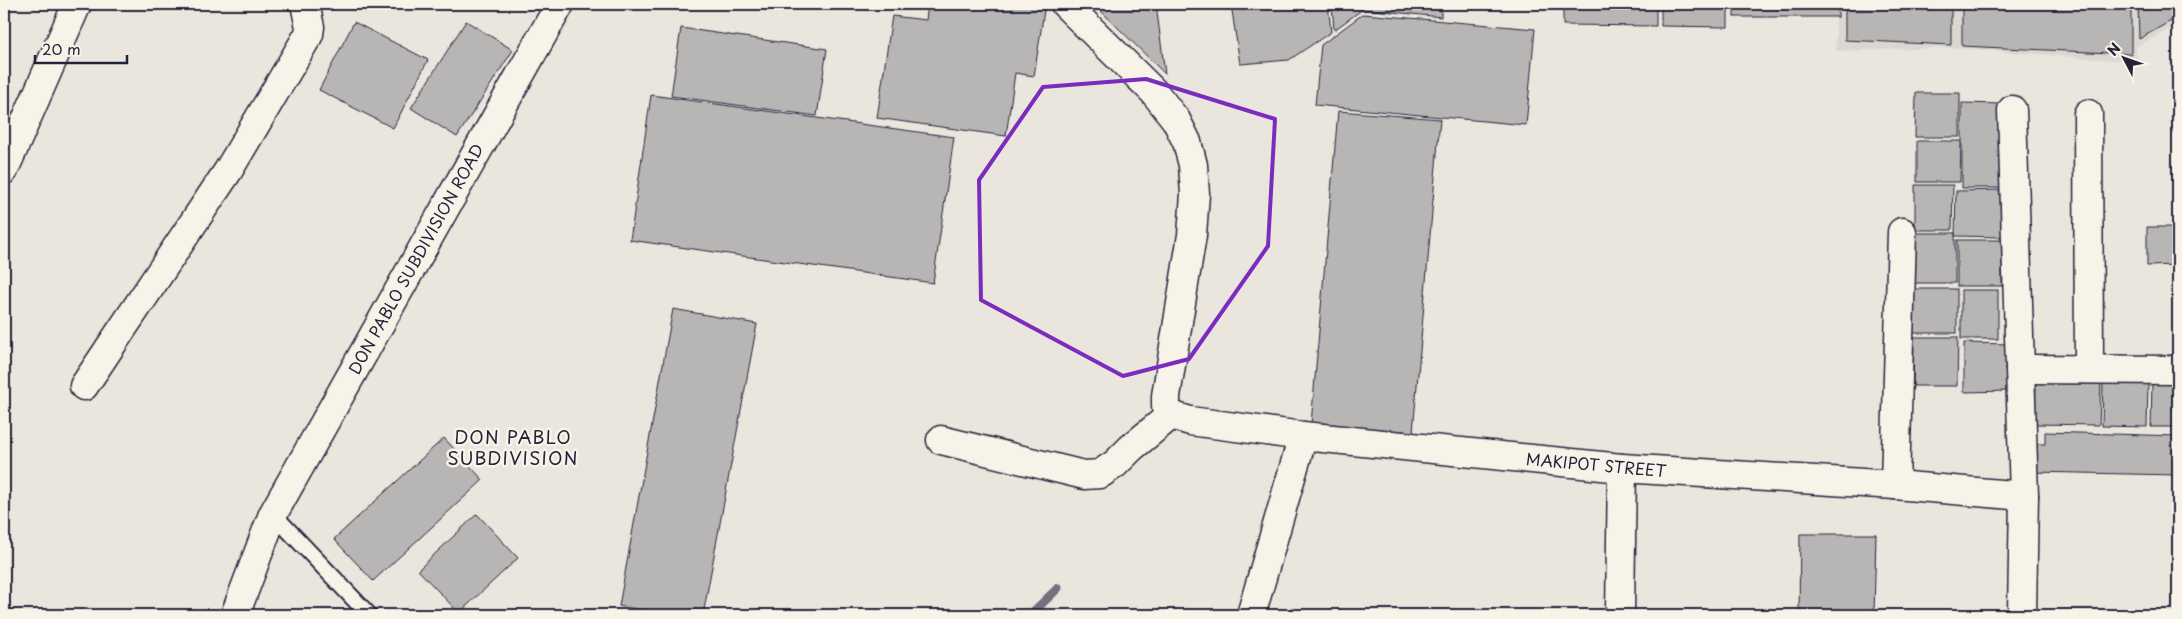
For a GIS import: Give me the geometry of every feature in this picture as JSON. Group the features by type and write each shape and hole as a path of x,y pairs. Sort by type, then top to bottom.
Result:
{"street":[{"path":"4,170 77,4"},
{"path":"84,386 228,171 309,34 310,27 305,4"},
{"name":"DON PABLO SUBDIVISION ROAD","path":"235,615 272,514 560,4"},
{"path":"941,440 1084,475 1100,474 1115,464 1130,448 1171,415 1166,406 1166,396 1192,236 1195,194 1193,165 1187,142 1176,120 1154,92 1066,4"},
{"path":"2012,110 2024,496 2022,615"},
{"path":"2088,114 2088,368"},
{"path":"1895,485 1902,232"},
{"path":"2020,369 2178,370"},
{"name":"MAKIPOT STREET","path":"1171,415 1190,421 1303,436 1622,468 1895,485 2024,496"},
{"path":"1251,615 1303,436"},
{"path":"1620,615 1622,468"}],"lane":[{"path":"272,514 369,615"}],"highlighted area":[{"path":"1146,79 1275,119 1268,246 1189,359 1123,376 981,300 979,180 1043,87"}],"shaded area":[{"path":"1836,4 2178,4 2178,25 2136,47 2138,62 1957,48 1836,51"}],"building":[{"path":"928,4 1045,4 1034,76 1015,73 1006,136 877,118 892,16 926,20"},
{"path":"1094,4 1156,4 1165,74"},
{"path":"1231,4 1328,4 1331,32 1289,60 1240,64"},
{"path":"1332,4 1441,4 1441,17 1363,9 1334,30"},
{"path":"1563,4 1656,4 1656,26 1563,25"},
{"path":"1661,4 1728,4 1728,27 1661,26"},
{"path":"1734,4 1838,4 1838,17 1734,17"},
{"path":"1845,4 1951,4 1951,45 1845,40"},
{"path":"1962,4 2131,4 2131,54 1962,46"},
{"path":"2138,4 2178,4 2178,17 2139,39"},
{"path":"1363,14 1535,29 1526,125 1315,105 1321,45"},
{"path":"466,21 513,50 457,137 411,108"},
{"path":"354,22 428,60 393,128 319,90"},
{"path":"681,28 827,49 817,116 671,96"},
{"path":"1916,93 1960,93 1960,137 1915,137"},
{"path":"651,95 954,137 933,283 630,240"},
{"path":"1962,103 2002,104 2001,188 1962,188"},
{"path":"1338,111 1440,119 1413,432 1311,424"},
{"path":"1917,141 1961,141 1960,182 1917,182"},
{"path":"1915,185 1953,185 1952,230 1915,230"},
{"path":"2003,190 2003,237 1955,236 1956,191"},
{"path":"2147,227 2178,227 2178,265 2147,266"},
{"path":"1912,233 1955,233 1955,283 1912,283"},
{"path":"1957,240 2002,240 2002,286 1957,286"},
{"path":"1913,289 1957,289 1957,333 1913,333"},
{"path":"1961,290 1998,290 1998,339 1961,339"},
{"path":"673,309 757,324 703,615 671,615 619,606"},
{"path":"1914,337 1958,337 1957,386 1913,386"},
{"path":"1964,343 2010,344 2010,391 1964,392"},
{"path":"2036,380 2101,382 2099,425 2035,424"},
{"path":"2152,381 2178,382 2178,427 2151,427"},
{"path":"2103,383 2148,384 2147,427 2102,426"},
{"path":"2045,432 2178,436 2178,475 2031,472 2031,444 2045,444"},
{"path":"444,438 483,480 373,581 334,539"},
{"path":"477,514 518,558 459,613 418,570"},
{"path":"1800,534 1876,534 1874,615 1799,615"}],"waterway":[{"path":"1030,615 1058,588"}],"district":[{"name":"DON PABLO SUBDIVISION","path":"513,448"}]}
